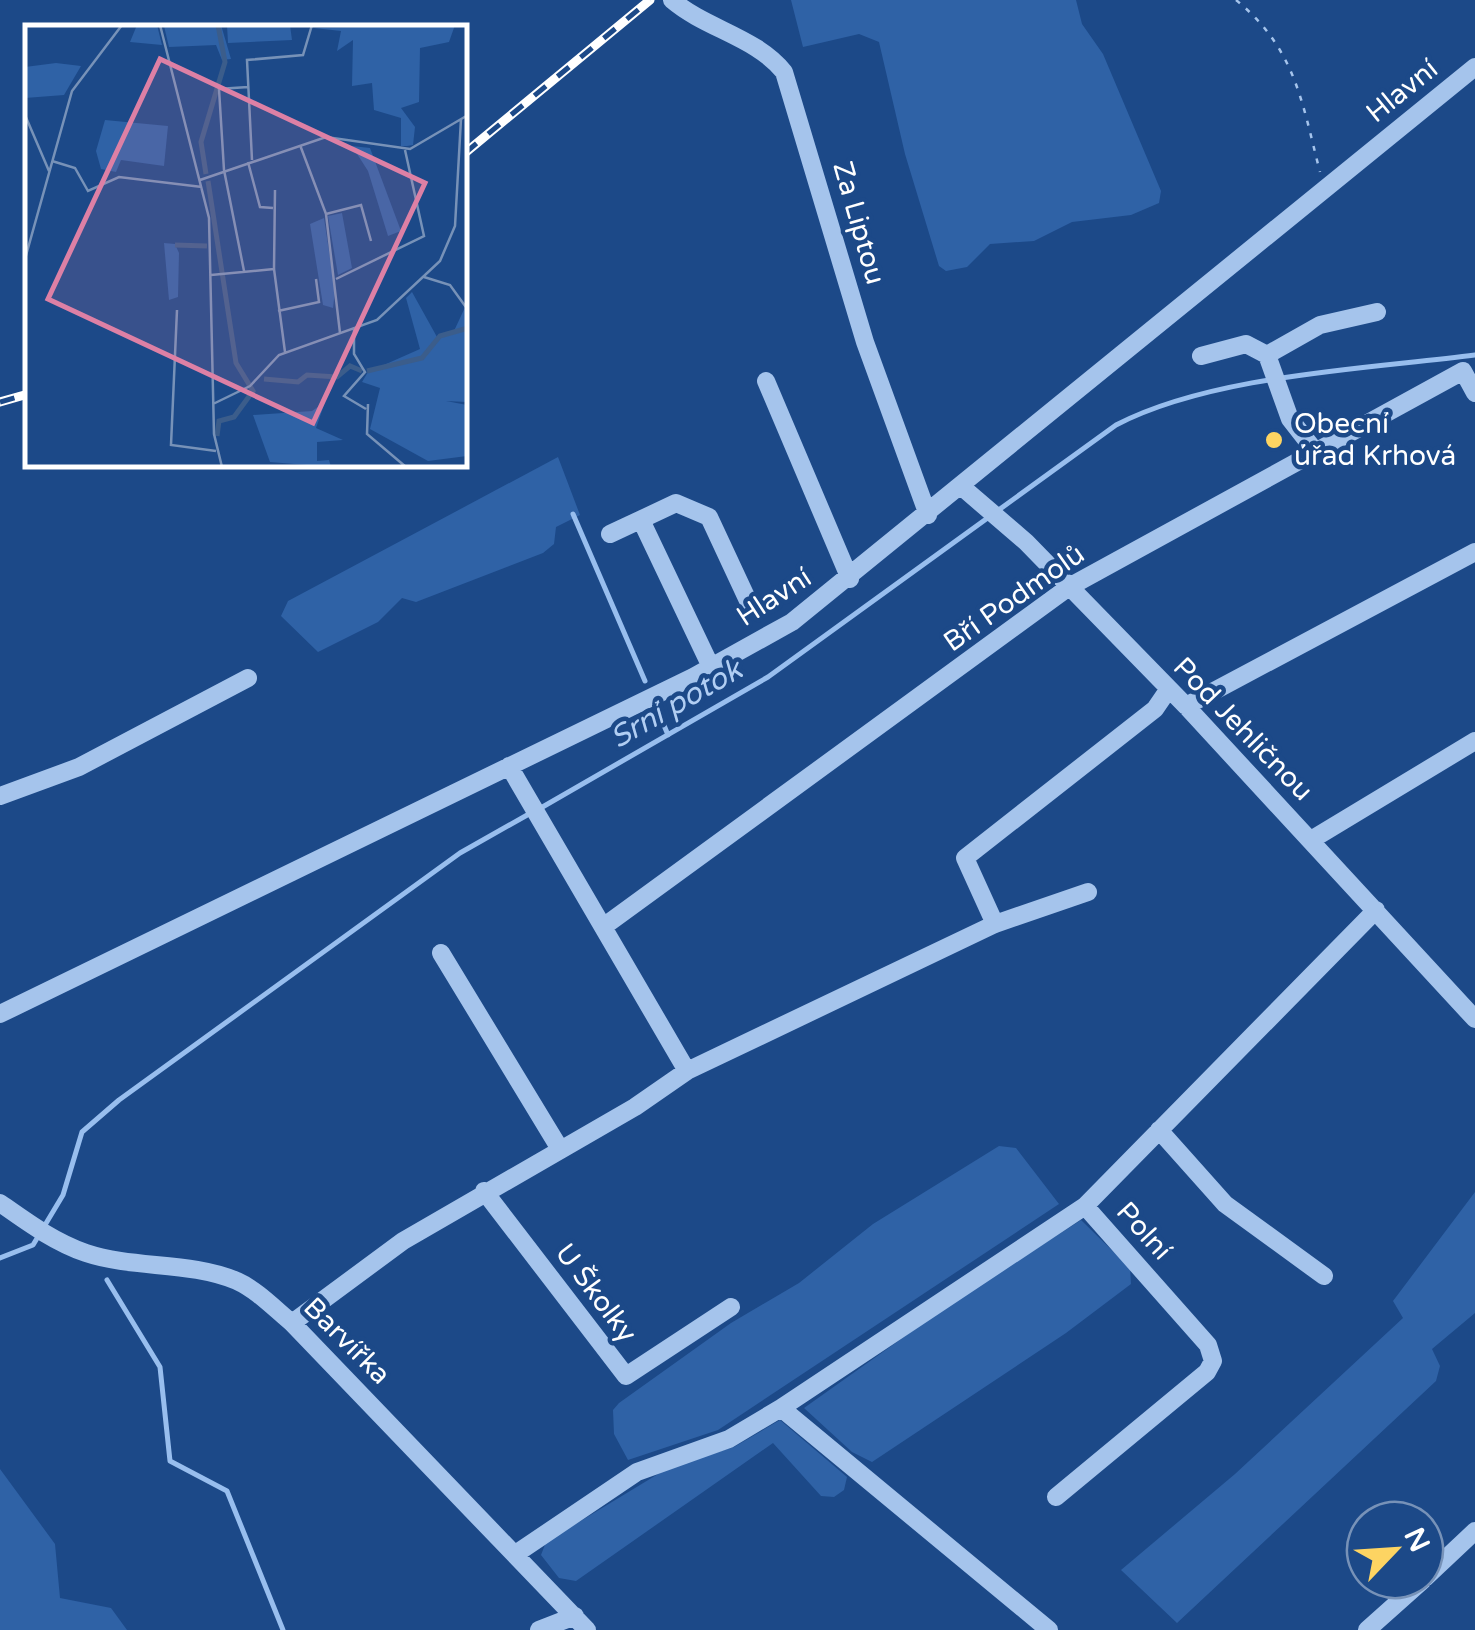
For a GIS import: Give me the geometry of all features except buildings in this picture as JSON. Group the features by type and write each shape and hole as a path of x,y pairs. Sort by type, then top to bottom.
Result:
{"street":[{"name":"Za Liptou","path":"672,0 696,18 762,51 784,72 865,342 928,515"},
{"name":"Hlavní","path":"0,1014 711,667 792,622 850,579 1475,66"},
{"path":"1269,363 1320,326 1377,312"},
{"path":"1202,356 1246,344 1269,363 1276,391 1290,419 1315,451"},
{"name":"Bří Podmolů","path":"603,927 1069,586 1463,371 1475,393"},
{"path":"766,381 850,579"},
{"name":"Pod Jehličnou","path":"962,487 993,518 1026,542 1186,706 1475,1019"},
{"path":"610,534 676,503 709,517 750,605"},
{"path":"641,520 711,667"},
{"path":"1186,706 1475,552"},
{"path":"0,796 79,767 248,678"},
{"path":"995,924 965,858 1155,709 1168,690"},
{"path":"1311,840 1475,742"},
{"path":"509,766 687,1070"},
{"path":"292,1323 403,1241 687,1070 995,924 1088,892"},
{"name":"Polní","path":"1056,1497 1207,1372 1213,1361 1208,1345 1084,1206 1376,910"},
{"path":"442,952 560,1149"},
{"path":"1159,1130 1225,1204 1324,1276"},
{"name":"U Školky","path":"484,1191 626,1376 731,1307"},
{"name":"Barvířka","path":"0,1203 44,1233 88,1254 187,1268 238,1282 292,1323 581,1623"},
{"path":"517,1554 637,1472 729,1439 781,1408 1084,1206"},
{"path":"781,1408 1049,1630"},
{"path":"1445,1559 1475,1531"},
{"path":"1368,1630 1401,1600"},
{"path":"539,1630 581,1623"}],"path":[{"path":"1236,0 1256,18 1290,70 1312,124 1327,187"}],"shaded area":[{"path":"791,0 1076,0 1082,24 1103,54 1161,191 1159,203 1131,215 1072,222 1034,241 990,244 967,267 946,271 939,266 905,154 879,42 859,34 803,47"},
{"path":"558,457 580,515 556,527 554,544 543,553 416,602 402,598 378,622 318,652 281,616 288,601"},
{"path":"999,1146 1016,1148 1059,1204 718,1430 628,1460 614,1434 613,1410 619,1403 731,1323 799,1283 873,1224"},
{"path":"1475,1192 1475,1313 1432,1349 1440,1366 1436,1381 1177,1623 1121,1570 1235,1474 1403,1318 1393,1301"},
{"path":"1081,1220 1130,1268 1131,1284 1066,1333 872,1462 852,1452 804,1408 949,1305"},
{"path":"780,1420 847,1477 844,1490 834,1497 821,1496 773,1443 576,1581 559,1578 541,1555 546,1542 668,1468 734,1447"},
{"path":"0,1469 55,1544 60,1598 111,1608 127,1630 0,1630"}],"waterway":[{"name":"Srní potok","path":"539,809 768,677 1116,425 1155,408 1243,385 1475,355"},
{"path":"573,514 645,681"},
{"path":"656,706 668,735"},
{"name":"Srní potok","path":"0,1258 33,1245 63,1195 82,1132 119,1100 460,853 529,814"},
{"path":"107,1280 160,1367 170,1461 227,1491 283,1630"}],"railway":[{"path":"468,151 650,0"},
{"path":"0,402 25,395"}],"place":[{"name":"Obecní úřad Krhová","path":"1274,440"}]}
